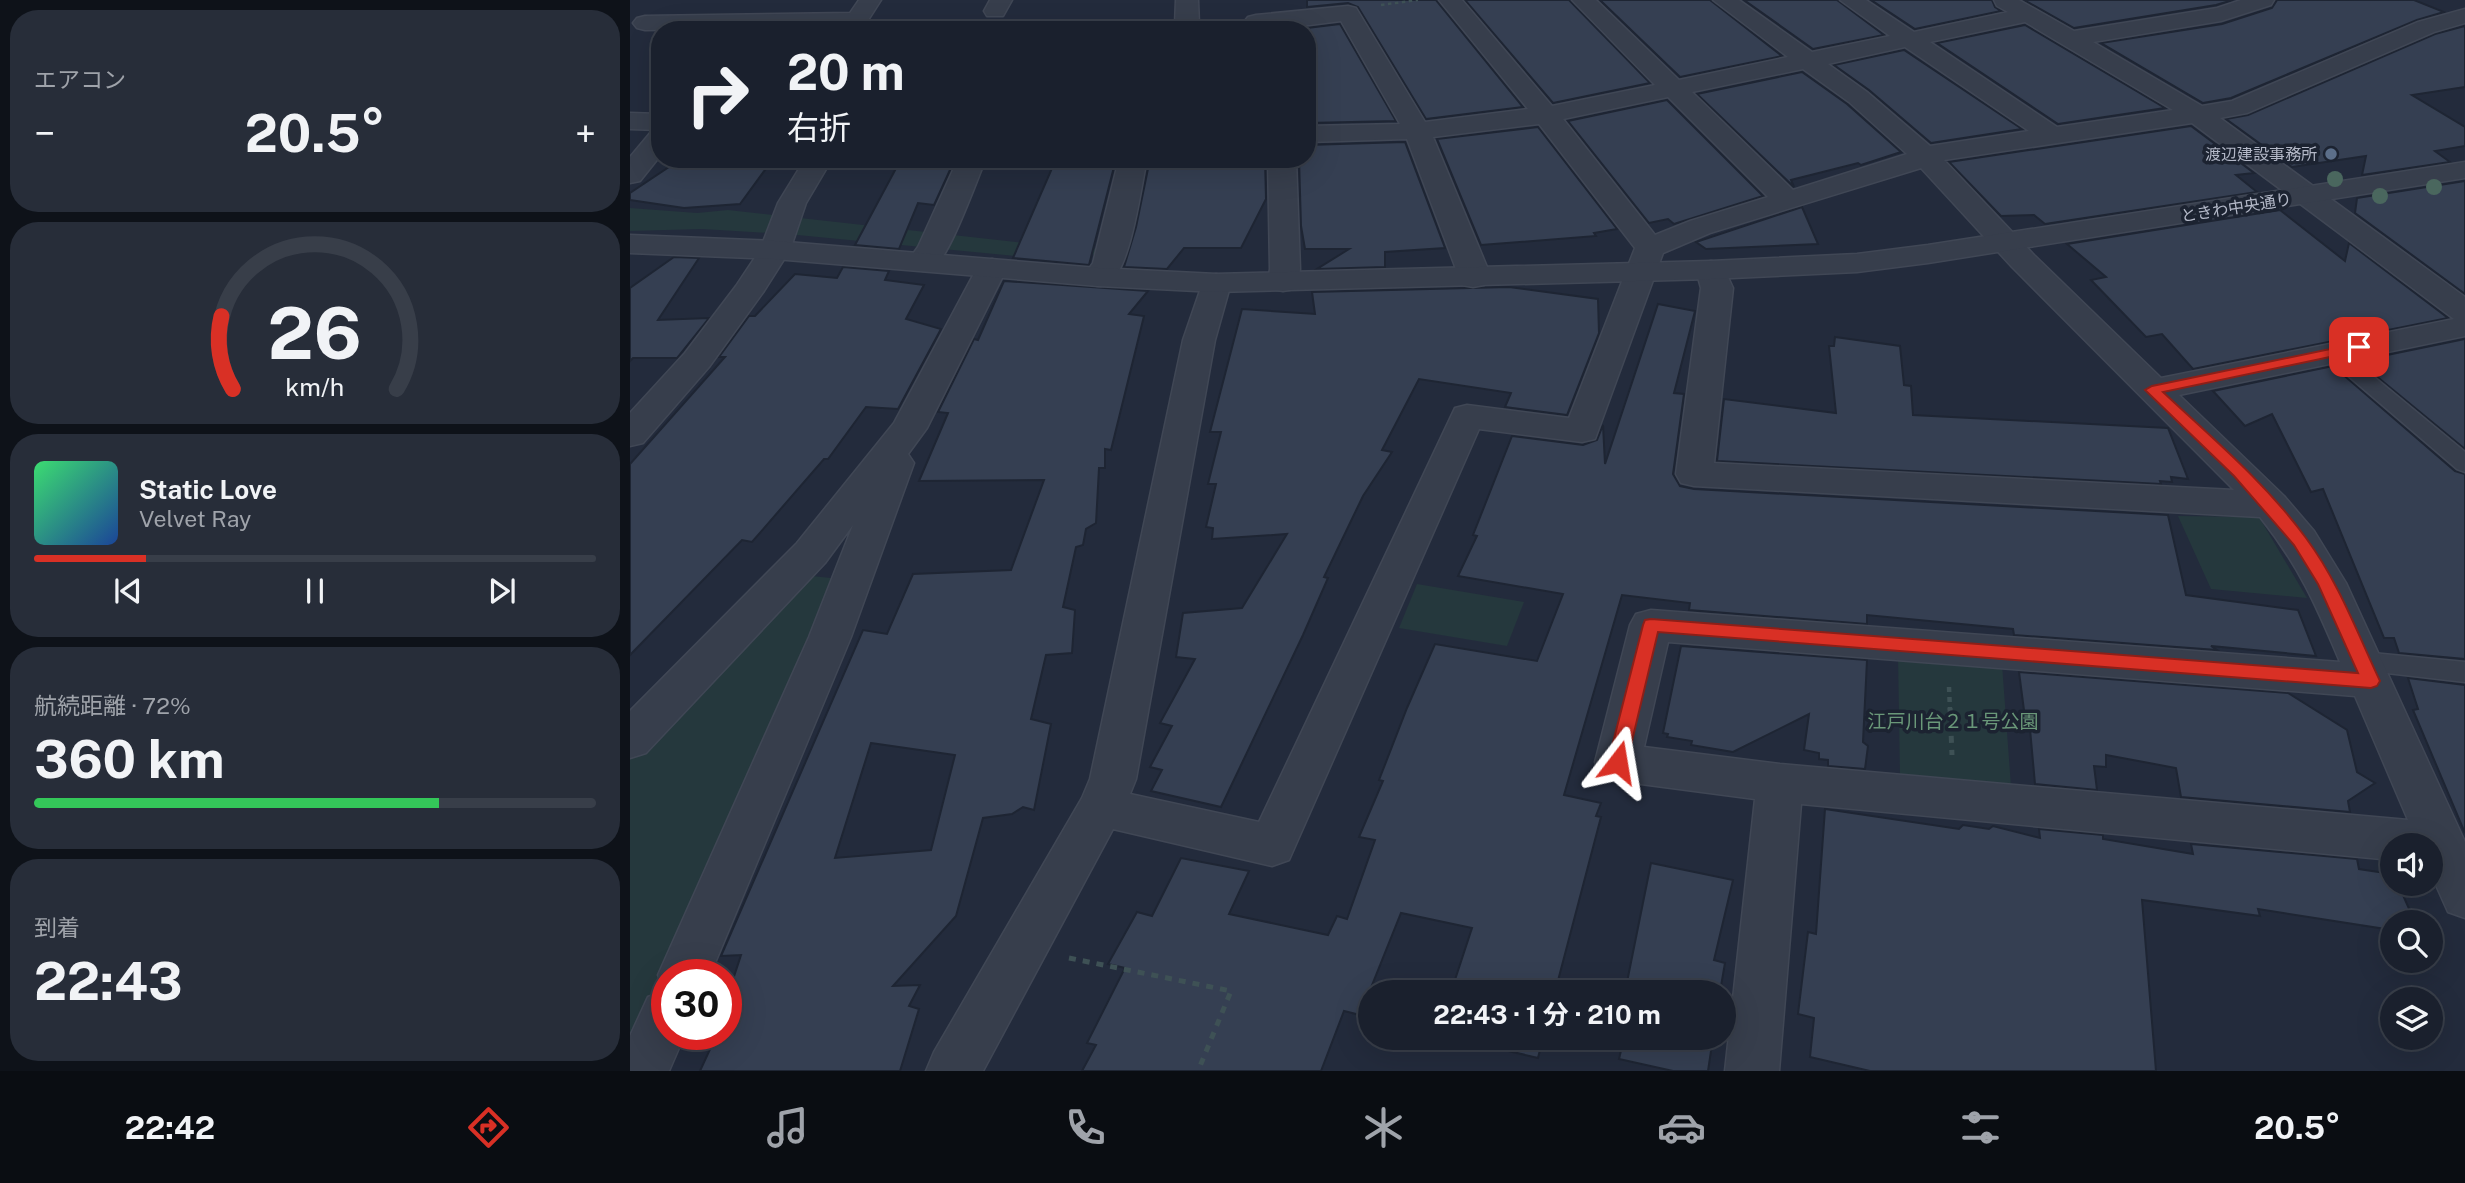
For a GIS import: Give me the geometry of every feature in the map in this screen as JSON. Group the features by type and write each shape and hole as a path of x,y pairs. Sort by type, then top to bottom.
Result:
{"street":[{"path":"751,21 767,0"},
{"path":"835,21 857,20 870,0"},
{"path":"1187,0 1187,21"},
{"path":"1450,0 1546,115 1645,261"},
{"path":"1583,0 1789,202"},
{"path":"1724,0 1858,97 1924,155 2006,243 2271,505 2300,541 2326,583 2437,833"},
{"path":"1851,0 2053,136"},
{"path":"2003,0 2196,113 2465,312"},
{"path":"2070,39 2221,14 2263,0"},
{"path":"2451,0 2465,5"},
{"path":"1266,21 1348,13 1417,131 1472,267 1473,278"},
{"path":"1316,134 1417,131 1546,115 2027,15"},
{"path":"1101,807 1272,845 1467,416 1582,431 1645,261 1700,227 1911,163 1924,155 2238,108 2426,27 2465,16"},
{"path":"645,23 651,23"},
{"path":"630,121 651,122"},
{"path":"630,174 651,149"},
{"path":"630,435 697,360 775,250 792,204 814,168"},
{"path":"922,262 932,250 968,168"},
{"path":"1098,277 1108,264 1131,168"},
{"path":"1282,168 1283,282"},
{"name":"ときわ中央通り","path":"630,244 775,250 1098,277 1216,283 1473,278 1645,261 1711,270 1857,263 2006,243 2465,170"},
{"path":"691,959 830,637 909,428 992,268"},
{"path":"1711,270 1717,288 1695,474 2271,505"},
{"path":"953,1071 1101,807 1113,779 1199,340 1216,283"},
{"path":"2152,390 2465,326"},
{"path":"630,740 811,553 909,428"},
{"path":"2366,672 1651,625 1618,762 1780,783 2380,838"},
{"path":"1752,1071 1780,783"},
{"path":"2443,846 2465,896"},
{"path":"642,1071 651,1050"}],"lane":[{"path":"2332,352 2465,464"},
{"path":"2366,672 2465,672"}],"path":[{"path":"1948,680 1955,799"},
{"path":"1022,948 1231,991 1198,1071"}],"green space":[{"path":"630,208 697,213 728,210 1110,252 1057,260 787,234 702,229 630,231"},
{"path":"2178,516 2259,517 2307,598 2211,589"},
{"path":"793,574 849,580 674,959 651,959 651,1039 637,1071 630,1071 630,747"},
{"path":"1417,584 1524,602 1507,646 1399,628"},
{"name":"江戸川台２１号公園","path":"1898,654 2002,664 2011,786 1900,778"}],"building":[{"path":"1307,0 1436,0 1523,107 1426,119 1358,7 1348,3 1307,7"},
{"path":"1465,0 1569,0 1650,83 1553,103"},
{"path":"1600,0 1710,0 1782,56 1680,77"},
{"path":"1744,0 1837,0 1884,35 1813,49"},
{"path":"1871,0 1992,0 1995,7 2001,11 1915,29"},
{"path":"2024,0 2233,0 2074,28"},
{"path":"2277,0 2414,0 2444,12 2417,20 2231,98 2203,103 2101,43 2222,24 2272,8"},
{"path":"1340,24 1396,121 1316,123 1316,27"},
{"path":"2025,25 2165,108 2058,124 1937,43"},
{"path":"2465,26 2465,87 2412,95 2465,127 2465,146 2435,151 2450,162 2362,175 2366,156 2292,167 2226,119 2248,115 2435,34"},
{"path":"1904,50 2022,129 1931,143 1869,90 1834,65"},
{"path":"1802,72 1847,104 1901,152 1861,165 1858,163 1791,180 1794,187 1697,94"},
{"path":"1667,100 1763,196 1674,224 1668,219 1649,223 1568,121"},
{"path":"2191,126 2254,173 2236,175 2257,192 2045,224 2034,215 2001,216 1949,162"},
{"path":"1538,127 1617,229 1594,233 1596,236 1481,245 1437,139"},
{"path":"1405,142 1445,248 1385,252 1385,267 1317,269 1349,249 1305,249 1301,226 1299,168 1316,168 1316,145"},
{"path":"668,168 766,168 740,204 684,208 630,200 630,193"},
{"path":"896,168 951,168 934,205 918,203 899,249 855,245"},
{"path":"1052,168 1114,168 1089,265 1013,258"},
{"path":"1148,168 1265,168 1266,199 1241,248 1184,248 1167,269 1124,267 1136,227"},
{"path":"2465,181 2465,294 2355,213 2357,198"},
{"path":"1802,207 1818,244 1706,249 1696,242"},
{"path":"2280,210 2345,261 2349,243 2448,318 2193,369 2162,334 2146,337 2091,280 2106,277 2067,244"},
{"path":"674,257 699,258 658,320 709,318 677,358 633,358 630,361 630,288"},
{"path":"843,267 889,271 885,280 924,285 906,319 941,329 898,409 866,407 828,459 824,459 752,542 742,540 630,655 630,464 725,357 719,357 749,316 755,316 795,274 837,278"},
{"path":"1004,281 1148,291 1129,314 1144,316 1111,450 1105,449 1105,468 1099,468 1096,523 1086,529 1083,545 1076,547 1063,607 1075,610 1072,653 1046,655 1031,719 1051,724 1034,810 1023,807 1012,814 983,818 956,916 893,986 920,985 909,1006 919,1009 900,1071 700,1071 710,1050 742,1050 742,959 740,959 741,955 721,956 863,630 887,634 913,574 1011,570 1044,480 919,481 948,413 938,412 974,339 978,340","holes":["871,743 955,755 931,850 835,858"]},
{"path":"1509,287 1598,299 1599,333 1567,415 1505,407 1511,393 1419,379 1382,450 1392,452 1363,496 1324,577 1328,578 1303,635 1221,807 1151,791 1162,770 1150,767 1172,726 1160,723 1195,659 1176,657 1183,613 1242,608 1287,534 1212,539 1213,528 1206,527 1216,484 1208,484 1221,432 1210,432 1242,309 1315,314 1312,292"},
{"path":"1658,304 1695,311 1674,393 1684,394 1673,474 1680,486 1694,489 2168,515 2186,595 2298,610 2316,656 2211,646 2217,650 2014,635 2013,629 1867,615 1867,624 1689,610 1690,603 1622,595 1564,795 1601,803 1596,816 1601,817 1558,980 1455,980 1472,928 1401,913 1374,980 1358,980 1358,1014 1344,1011 1321,1071 1082,1071 1096,1045 1087,1043 1125,968 1108,964 1137,912 1152,916 1181,858 1249,871 1229,914 1328,935 1337,916 1347,919 1375,840 1359,837 1383,781 1379,780 1407,708 1435,644 1537,661 1563,594 1458,576 1477,536 1473,535 1512,436 1583,445 1597,440 1603,425 1605,464"},
{"path":"1835,337 1900,346 1904,385 1911,386 1913,415 2168,428 2188,479 2171,477 2172,482 2160,481 2161,484 1717,461 1724,399 1836,413 1829,346 1834,346"},
{"path":"2465,339 2465,449 2358,361"},
{"path":"2333,366 2455,471 2465,474 2465,659 2399,653 2394,638 2384,638 2323,489 2311,492 2272,414 2245,426 2213,391"},
{"path":"1681,646 1867,660 1863,742 1868,746 1865,769 1828,766 1828,760 1819,759 1819,753 1804,750 1809,714 1733,752 1691,745 1692,741 1667,737 1668,734 1663,733"},
{"path":"2019,672 2288,693 2347,730 2357,772 2375,783 2348,801 2350,812 2181,797 2176,768 2106,755 2106,767 2094,766 2097,790 2035,784 2029,718 2025,718"},
{"path":"2408,678 2465,685 2465,833 2413,710 2418,709"},
{"path":"1825,809 1959,829 1963,825 1989,829 1993,826 2040,838 2039,829 2103,835 2103,839 2193,854 2191,844 2357,859 2359,869 2380,872 2380,896 2403,896 2410,910 2380,910 2380,928 2258,909 2260,916 2142,900 2156,1071 1870,1071 1810,1057 1814,1018 1798,1014 1808,932 1816,934"},
{"path":"1651,863 1733,880 1714,960 1725,963 1722,980 1627,980"},
{"path":"1504,1050 1540,1050 1538,1058"},
{"path":"1621,1050 1711,1050 1708,1071 1673,1071 1619,1059"}],"place":[{"name":"渡辺建設事務所","path":"2331,154"}],"route":[{"path":"1618,762 1651,625 2371,681 2326,583 2300,541 2240,472 2152,390 2359,347"}]}
